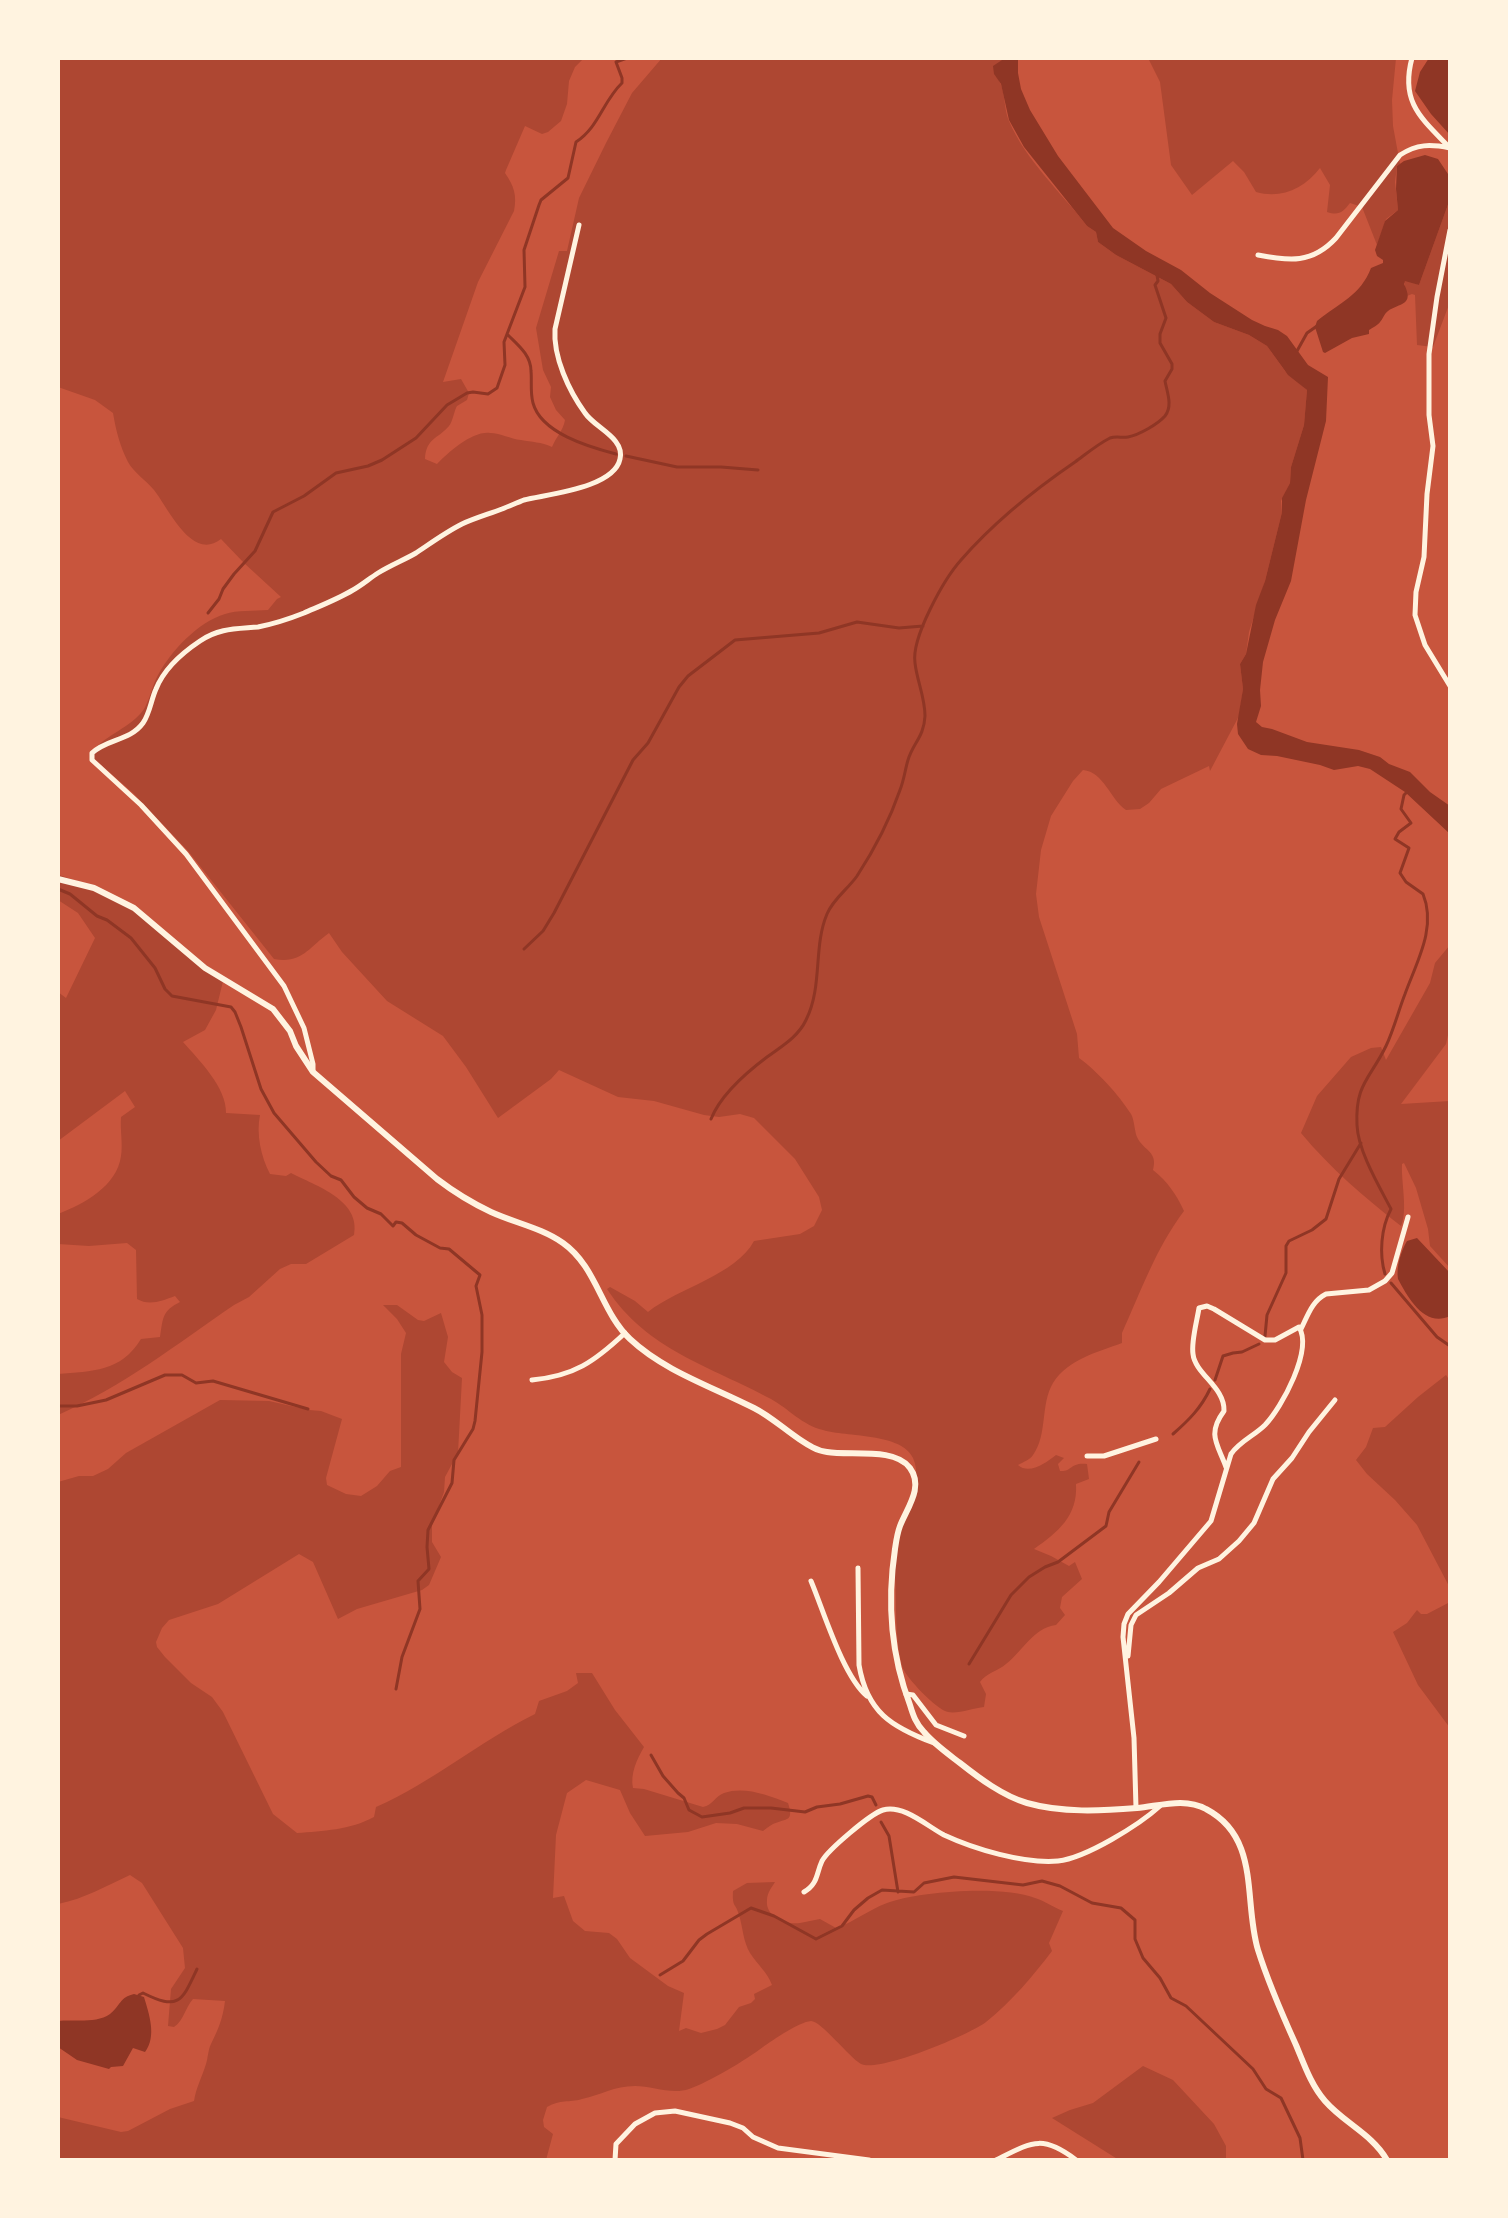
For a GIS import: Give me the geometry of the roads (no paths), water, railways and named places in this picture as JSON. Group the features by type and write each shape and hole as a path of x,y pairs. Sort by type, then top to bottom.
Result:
{"street":[{"path":"1412,58 1408,87 1413,106 1450,148"},
{"path":"1258,255 1288,261 1310,257 1336,238 1400,155 1426,145 1450,148"},
{"path":"313,1072 304,1028 284,986 195,865 141,805 92,760 92,753 123,739 138,728 147,717 157,686 167,671 187,651 214,633 238,627 256,627 305,612 352,591 462,524 522,501 580,489 614,470 620,462 621,451 583,411 565,373 556,343 555,329 579,225"},
{"path":"1450,230 1429,354 1429,415 1433,446 1424,557 1416,592 1415,615 1425,645 1450,686"},
{"path":"58,879 94,888 134,908 205,968 273,1009 290,1031 313,1072 437,1179 489,1211 544,1232 573,1251 592,1276 625,1333 650,1354 758,1410 816,1450 886,1455 902,1460 914,1475 915,1491 897,1534 892,1595 894,1649 917,1724 935,1744 978,1777 1024,1803 1088,1810 1195,1804 1214,1814 1234,1833 1243,1850 1256,1944 1305,2066 1324,2100 1375,2144 1387,2160"},
{"path":"1136,1808 1134,1738 1123,1637 1128,1614 1211,1521 1231,1454 1263,1427 1284,1399 1301,1352 1301,1329 1315,1301 1326,1294 1369,1290 1389,1277 1408,1217"},
{"path":"1226,1467 1214,1434 1216,1421 1224,1411 1223,1400 1196,1363 1192,1352 1199,1308 1207,1306 1214,1309 1265,1340 1275,1340 1293,1329 1301,1329"},
{"path":"532,1380 553,1378 581,1369 625,1333"},
{"path":"1127,1669 1131,1625 1136,1615 1169,1593 1198,1568 1219,1559 1239,1541 1254,1523 1273,1479 1335,1400"},
{"path":"1087,1456 1104,1456 1156,1439"},
{"path":"858,1568 859,1665 861,1681 868,1697 882,1716 935,1744"},
{"path":"811,1581 853,1679 868,1697"},
{"path":"906,1694 913,1695 936,1725 964,1736"},
{"path":"804,1892 814,1885 825,1857 869,1817 883,1810 903,1812 973,1846 1024,1858 1056,1861 1077,1855 1130,1829 1160,1805"},
{"path":"615,2160 616,2144 635,2124 655,2113 675,2111 730,2123 778,2148 869,2160"},
{"path":"996,2160 1040,2142 1057,2146 1076,2160"}],"waterway":[{"path":"208,613 234,574 255,551 273,512 304,496 336,473 382,460 416,438 447,405 467,393 488,394 497,388 505,365 504,342 525,287 524,250 539,205 568,178 576,142 590,129 622,83 616,62 627,58"},
{"path":"711,1119 735,1084 794,1036 806,1020 814,994 820,940 827,914 857,876 881,834 901,786 910,754 923,729 925,709 915,652 923,624 946,581 987,533 1045,484 1106,440 1137,434 1165,416 1169,408 1165,381 1172,364 1160,343 1166,318 1155,285 1157,275"},
{"path":"1297,351 1307,333 1317,326"},
{"path":"508,335 529,360 533,403 546,423 567,437 616,454"},
{"path":"626,456 677,467 758,470"},
{"path":"524,949 543,931 554,913 633,760 648,743 688,676 735,640 819,633 857,622 899,628 923,626"},
{"path":"1385,1274 1382,1241 1391,1209 1361,1146 1357,1111 1361,1091 1386,1046 1419,958 1428,920 1423,894 1406,882 1400,873 1409,848 1395,839 1411,823 1401,809 1407,792"},
{"path":"58,889 70,894 131,938 172,996 231,1007 241,1027 261,1089 274,1113 316,1162 331,1176 341,1180 367,1208 381,1214 393,1226 396,1222 402,1223 416,1235 440,1248 449,1249 480,1275 476,1286 482,1315 482,1352 475,1421 454,1460 452,1483 428,1530 429,1569 418,1581 420,1609 402,1657 396,1689"},
{"path":"1265,1336 1267,1315 1286,1273 1286,1246 1289,1241 1326,1219 1339,1179 1361,1143"},
{"path":"1391,1283 1437,1337 1450,1346"},
{"path":"1215,1380 1223,1356 1259,1344"},
{"path":"58,1406 106,1400 165,1375 182,1375 196,1383 213,1381 308,1409"},
{"path":"1173,1434 1194,1413 1210,1389"},
{"path":"969,1664 1011,1595 1029,1577 1058,1562 1106,1526 1109,1512 1139,1462"},
{"path":"651,1755 663,1776 684,1798 689,1810 702,1817 744,1808 805,1812 868,1796 876,1805"},
{"path":"881,1822 889,1836 898,1892"},
{"path":"660,1975 683,1961 707,1934 751,1908 774,1916 816,1939 842,1926 854,1910 882,1890 914,1892 924,1883 954,1877 1023,1885 1042,1881 1060,1886 1092,1903 1121,1908 1135,1920 1135,1939 1143,1958 1160,1978 1171,1998 1186,2006 1253,2069 1266,2089 1281,2098 1300,2138 1303,2160"},
{"path":"139,1995 143,1993 172,2002 178,2000 197,1969"}]}
